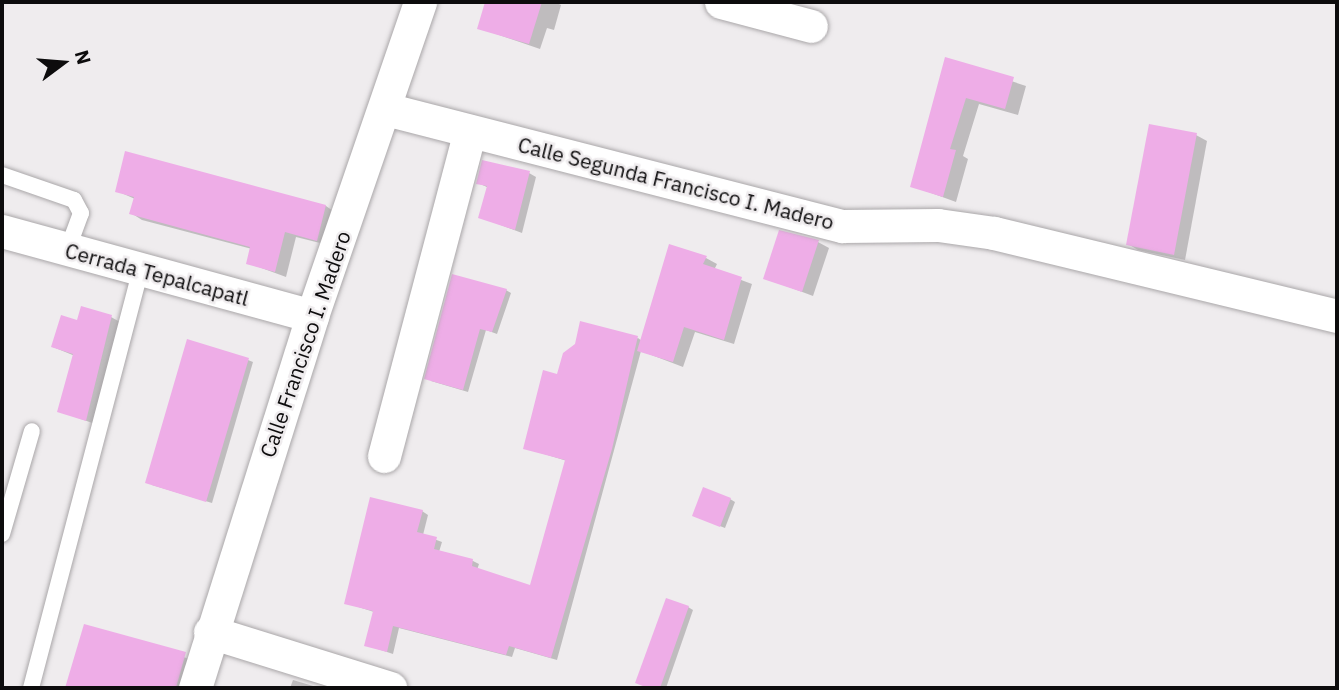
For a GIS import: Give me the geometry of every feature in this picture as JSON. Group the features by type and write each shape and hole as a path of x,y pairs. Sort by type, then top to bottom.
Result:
{"street":[{"name":"Calle Francisco I. Madero","path":"195,688 210,632 312,316 386,109 420,2"},
{"path":"721,2 811,26"},
{"name":"Calle Segunda Francisco I. Madero","path":"386,109 842,226 938,225 993,233 1337,316"},
{"path":"384,456 470,131"},
{"name":"Cerrada Tepalcapatl","path":"2,231 312,316"},
{"path":"210,632 390,688"}],"lane":[{"path":"2,175 74,200 81,213 67,251"},
{"path":"31,688 141,271"},
{"path":"2,534 32,431"}],"building":[{"path":"485,2 542,2 529,44 477,29"},
{"path":"945,57 1014,77 1005,109 966,98 950,149 956,150 943,197 910,187"},
{"path":"1149,124 1197,133 1174,255 1126,245"},
{"path":"125,151 326,205 317,241 285,232 275,272 246,264 250,247 129,214 134,197 115,192"},
{"path":"482,160 530,171 515,230 478,218 487,186 476,184"},
{"path":"779,230 819,240 802,292 763,279"},
{"path":"669,244 707,256 703,264 742,277 724,340 684,327 673,362 637,351"},
{"path":"452,274 507,289 492,332 480,329 463,390 424,379"},
{"path":"81,306 112,315 86,421 57,412 73,354 51,347 61,315 77,320"},
{"path":"580,321 638,336 612,449 551,658 509,646 506,655 393,626 387,652 364,646 373,611 344,604 370,497 423,510 417,532 437,537 434,549 473,559 472,566 530,585 565,460 523,449 543,370 557,374 563,353 575,344"},
{"path":"187,339 249,358 206,502 145,483"},
{"path":"703,487 731,498 720,527 692,516"},
{"path":"666,598 689,606 660,688 648,688 635,683"},
{"path":"84,624 186,652 176,688 65,688"}]}
